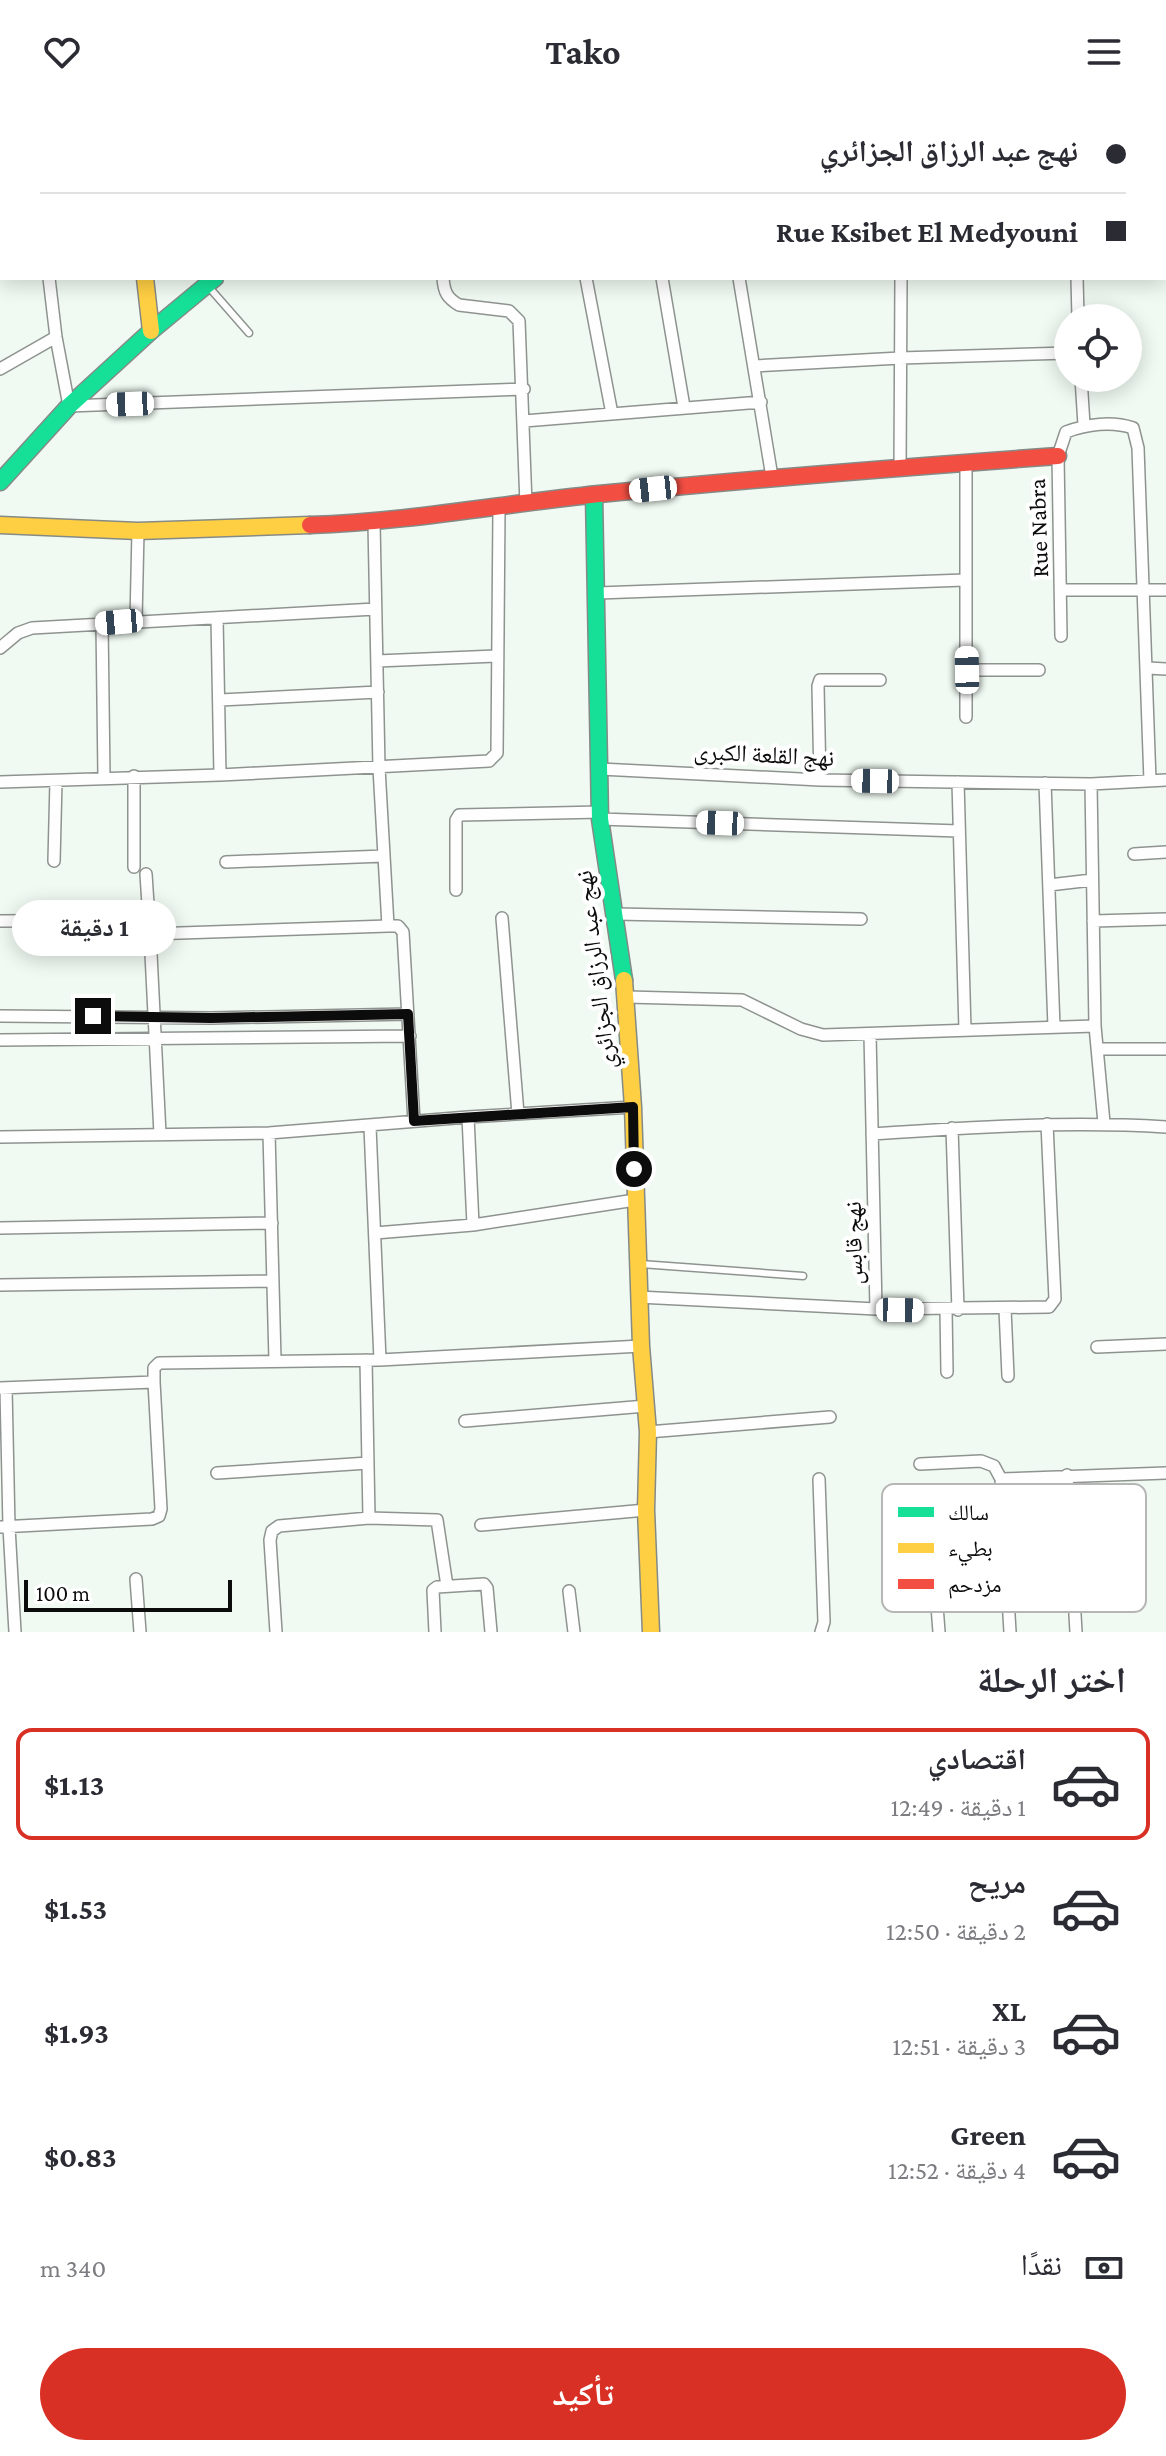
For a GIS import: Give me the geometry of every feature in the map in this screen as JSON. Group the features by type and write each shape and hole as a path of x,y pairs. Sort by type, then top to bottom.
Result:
{"street":[{"path":"49,280 69,406"},
{"path":"145,280 151,331"},
{"path":"443,280 447,296 459,305 509,311 517,316 524,389 526,504"},
{"path":"586,280 612,414"},
{"path":"662,280 684,407"},
{"path":"739,280 772,477"},
{"path":"900,469 901,280"},
{"path":"1077,280 1078,304"},
{"path":"0,482 69,406 151,331 211,282"},
{"path":"0,369 56,337"},
{"path":"755,366 1054,353"},
{"path":"69,406 524,389"},
{"path":"1082,392 1084,425"},
{"path":"524,421 761,402"},
{"path":"0,525 138,531 374,523 594,495 772,477 1058,456 1066,432 1084,425 1123,425 1133,428 1137,436 1150,781"},
{"name":"Rue Nabra","path":"1058,456 1062,590 1166,590"},
{"path":"966,463 966,717"},
{"name":"نهج عبد الرزاق الجزائري","path":"594,495 600,816 627,997 638,1297 648,1432 646,1510 651,1632"},
{"path":"0,782 485,762 495,756 499,509"},
{"path":"374,523 379,768 388,926"},
{"path":"136,620 138,531"},
{"path":"598,593 965,580"},
{"path":"1061,636 1062,590"},
{"path":"0,648 9,638 32,628 375,609"},
{"path":"217,618 220,775"},
{"path":"102,623 104,777"},
{"path":"377,661 496,656"},
{"path":"1148,668 1166,669"},
{"path":"967,670 1039,670"},
{"path":"820,780 820,680 880,680"},
{"path":"220,700 378,692"},
{"name":"نهج القلعة الكبرى","path":"600,769 820,780 1091,784 1166,780"},
{"path":"134,776 134,867"},
{"path":"54,861 56,781"},
{"path":"958,782 965,1030"},
{"path":"1045,783 1054,1027"},
{"path":"1091,784 1095,1026 1104,1123"},
{"path":"456,890 456,820 459,815 600,816 959,831"},
{"path":"1134,854 1166,852"},
{"path":"226,862 384,856"},
{"path":"146,874 160,1134"},
{"path":"1049,885 1092,880"},
{"path":"616,914 861,919"},
{"path":"502,918 518,1114"},
{"path":"1093,921 1166,919"},
{"path":"0,921 149,920"},
{"path":"150,934 398,926 403,932 414,1121"},
{"path":"627,997 742,1000 813,1034 1095,1026"},
{"path":"0,1016 408,1014"},
{"name":"نهج قابس","path":"638,1297 876,1309 870,1034"},
{"path":"0,1040 410,1036"},
{"path":"1097,1049 1166,1049"},
{"path":"0,1137 269,1133 633,1107"},
{"path":"468,1117 473,1225"},
{"path":"872,1134 1047,1124 1104,1123 1166,1127"},
{"path":"876,1309 1045,1309 1055,1299 1047,1124"},
{"path":"370,1127 380,1360"},
{"path":"947,1372 952,1310 952,1128"},
{"path":"269,1133 275,1360"},
{"path":"375,1233 473,1225 635,1200"},
{"path":"0,1228 272,1223"},
{"path":"0,1285 273,1281"},
{"path":"1005,1309 1008,1376"},
{"path":"1097,1347 1166,1344"},
{"path":"5,1527 152,1519 159,1516 154,1368 159,1363 380,1360 641,1346"},
{"path":"366,1360 369,1518"},
{"path":"15,1632 5,1527 3,1388 154,1382"},
{"path":"465,1421 646,1406"},
{"path":"648,1432 830,1417"},
{"path":"920,1464 981,1461 994,1466 1001,1484"},
{"path":"217,1473 368,1463"},
{"path":"1001,1479 1166,1473"},
{"path":"1067,1475 1068,1484"},
{"path":"819,1479 824,1622 821,1632"},
{"path":"481,1525 646,1510"},
{"path":"276,1632 270,1540 272,1531 279,1526 369,1518 437,1520 447,1586"},
{"path":"136,1579 140,1632"},
{"path":"435,1632 433,1590 447,1586 487,1585 491,1632"},
{"path":"569,1591 574,1632"},
{"path":"937,1612 939,1632"},
{"path":"1009,1612 1010,1632"},
{"path":"1075,1612 1076,1632"}],"lane":[{"path":"211,282 249,333"},
{"path":"637,1264 803,1276"}],"traffic: fast":[{"path":"0,482 69,406 213,280"},
{"path":"594,495 600,819 624,980"}],"traffic: slow":[{"path":"145,280 151,331"},
{"path":"0,525 138,531 310,525"},
{"path":"624,980 633,1107 641,1346 648,1432 646,1510 651,1632"}],"traffic: jam":[{"path":"310,525 418,517 656,489 1058,456"}],"route":[{"path":"93,1016 211,1018 408,1014 414,1121 633,1107 634,1169"}]}
